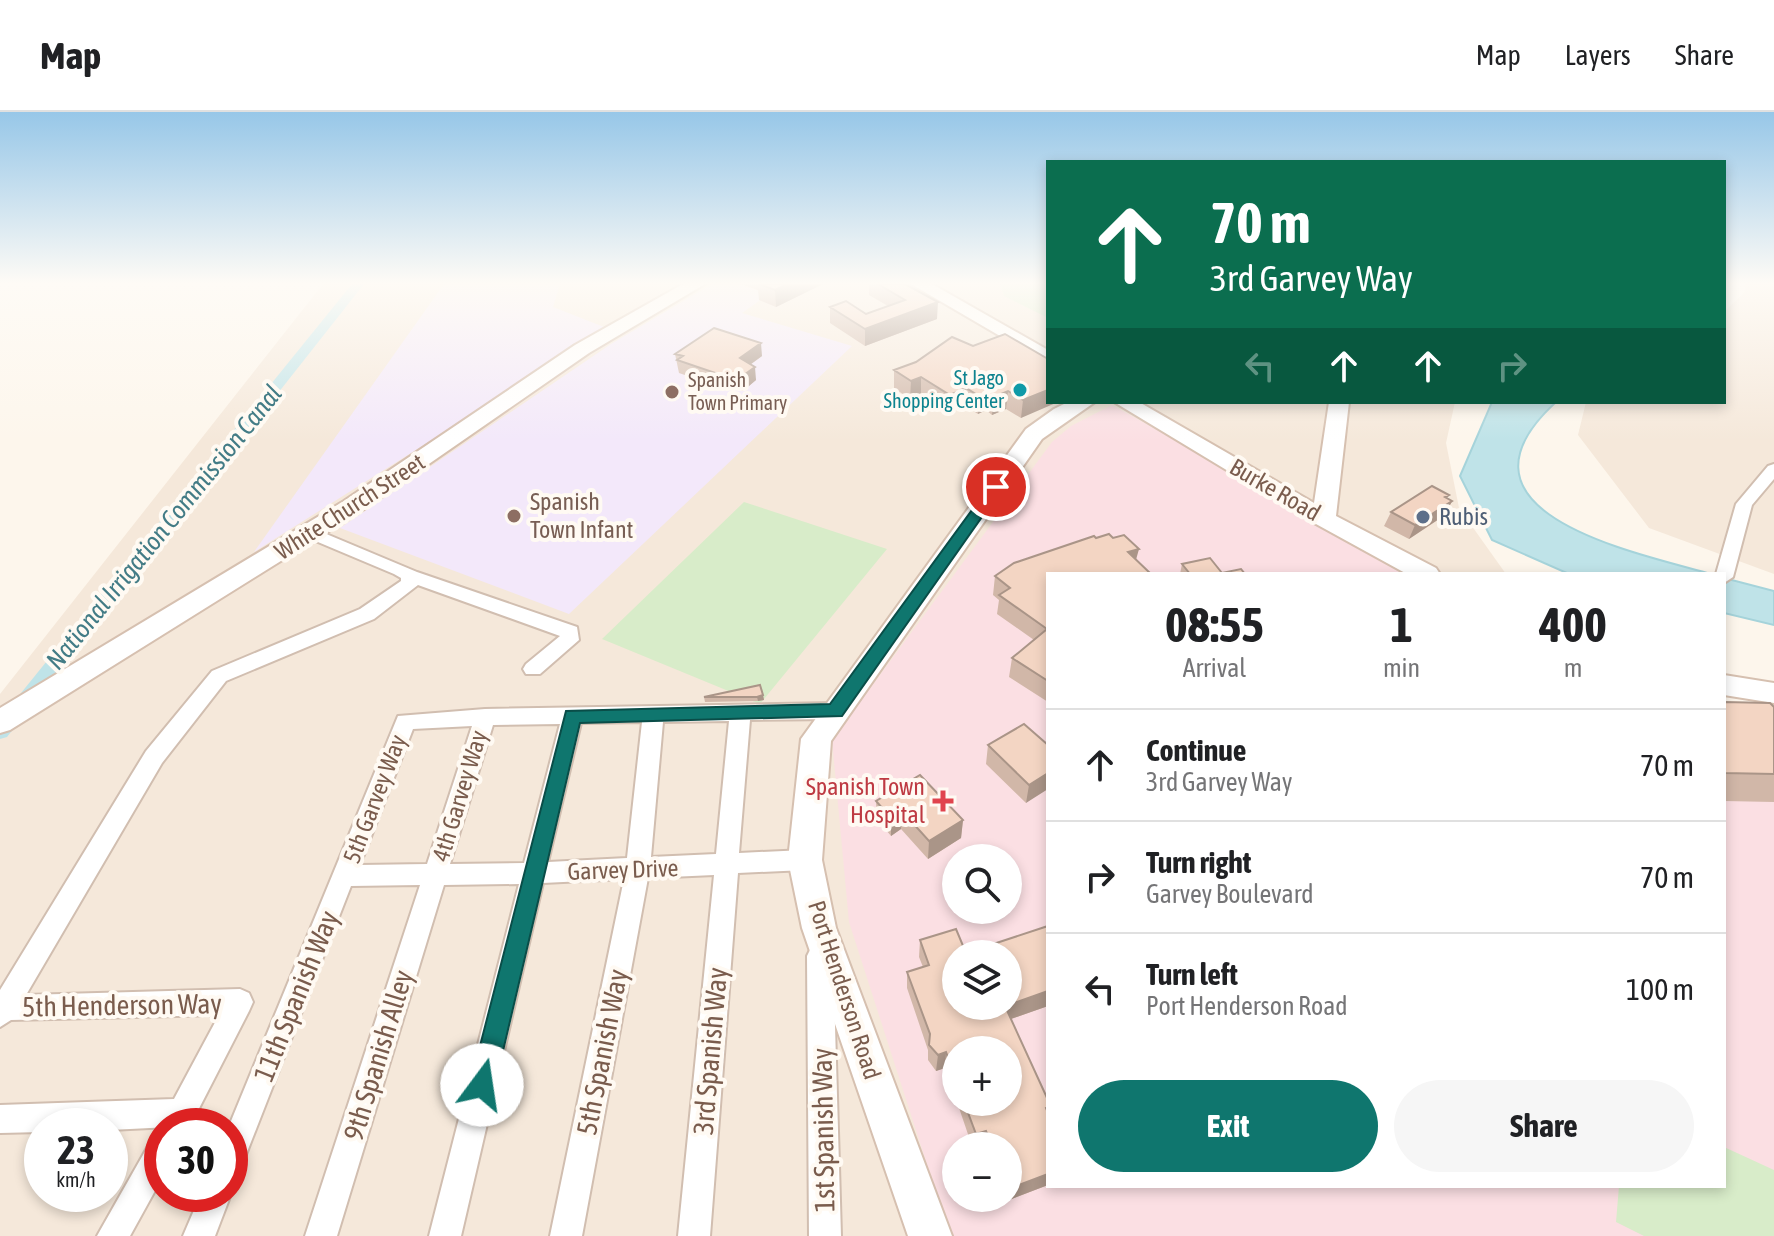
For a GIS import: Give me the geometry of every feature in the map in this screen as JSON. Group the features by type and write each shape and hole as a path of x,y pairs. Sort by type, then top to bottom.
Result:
{"street":[{"name":"White Church Street","path":"0,722 312,533 480,422 600,336"},
{"path":"1011,336 1046,357"},
{"name":"Port Henderson Road","path":"930,1236 819,928 805,860 816,739 1034,434 1061,413 1081,404"},
{"name":"Burke Road","path":"1127,404 1324,519 1423,572"},
{"path":"1324,519 1339,404"},
{"path":"1726,572 1744,504 1774,469"},
{"path":"1756,491 1774,499"},
{"path":"312,533 411,576 570,632 569,640 533,669"},
{"path":"2,1011 154,757 219,676 367,614 409,584 411,576"},
{"path":"1726,685 1774,693"},
{"path":"485,717 836,711"},
{"name":"3rd Spanish Way","path":"694,1236 740,714"},
{"name":"5th Spanish Way","path":"566,1236 638,868 653,715"},
{"path":"445,1236 572,716"},
{"name":"5th Garvey Way","path":"345,876 405,722 485,717"},
{"name":"4th Garvey Way","path":"435,875 485,717"},
{"name":"Garvey Drive","path":"345,876 535,873 805,860"},
{"name":"9th Spanish Alley","path":"321,1236 435,875"},
{"name":"11th Spanish Way","path":"248,1116 345,876"},
{"name":"1st Spanish Way","path":"819,928 825,1236"},
{"name":"5th Henderson Way","path":"2,1011 240,1002 184,1108"},
{"path":"0,1119 144,1119"},
{"path":"113,1236 144,1181"},
{"path":"199,1236 209,1212"}],"shaded area":[{"path":"282,336 1046,336 1046,404 1455,404 1446,443 1459,508 1505,572 1046,572 1046,1188 1726,1188 1774,1236 0,1236 0,694"},
{"path":"407,336 590,336 484,407 254,552"},
{"path":"624,336 820,336 852,346 569,614 340,528"},
{"path":"1726,336 1774,336 1774,574 1649,528 1578,435 1586,404 1726,404"},
{"name":"Spanish Town Hospital","path":"1112,405 1413,572 1046,572 1046,1188 1726,1188 1726,705 1774,744 1774,1236 950,1236 942,1212 1022,1212 1022,1132 942,1132 942,1211 849,922 832,740 1052,442 1071,426"}],"green space":[{"path":"744,502 887,549 760,704 602,639"},
{"path":"1726,1148 1774,1170 1774,1236 1644,1236 1616,1222 1619,1188 1726,1188"}],"water":[{"path":"1491,404 1554,404 1525,440 1519,473 1532,500 1560,522 1598,540 1704,572 1564,572 1492,540 1460,476"},
{"path":"1726,579 1774,591 1774,625 1726,613"}],"building":[{"path":"701,336 740,336 761,343 740,358 755,367 741,377 731,374 727,377 677,360 683,356 675,354"},
{"path":"998,336 1009,336 1046,358 1046,391 1023,400 1008,391 994,397 987,393 979,396 966,388 950,395 921,377 911,381 894,370 916,362 952,337 973,346"},
{"path":"1432,486 1449,495 1445,497 1452,501 1415,525 1391,512"},
{"path":"1109,534 1113,538 1124,535 1139,549 1128,552 1149,572 1046,572 1046,628 999,595 1010,588 995,576 1014,563 1094,536"},
{"path":"1210,558 1221,572 1188,572 1182,564"},
{"path":"1046,630 1046,680 1012,658"},
{"path":"760,685 763,695 757,697 704,697"},
{"path":"1726,702 1770,703 1774,707 1774,774 1726,773"},
{"path":"1024,724 1046,743 1046,774 1029,785 988,745"},
{"path":"920,775 963,820 929,841 902,811 891,818 876,801"},
{"path":"1046,927 1046,992 1022,1000 1022,940 1005,940"},
{"path":"956,929 961,940 942,940 942,1020 1011,1020 1019,1036 942,1036 942,1054 938,1055 929,1045 930,1034 907,972 929,965 920,940"},
{"path":"1022,1043 1046,1096 1046,1175 1022,1184 1022,1132 975,1132 969,1116 1022,1116"}],"waterway":[{"name":"National Irrigation Commission Canal","path":"0,732 316,336"}],"place":[{"name":"St Jago Shopping Center","path":"1020,390"},
{"name":"Spanish Town Primary","path":"672,392"},
{"name":"Spanish Town Infant","path":"514,516"},
{"name":"Rubis","path":"1423,517"},
{"name":"Spanish Town Hospital","path":"943,801"}],"route":[{"path":"482,1085 572,716 836,711 996,487"}]}
